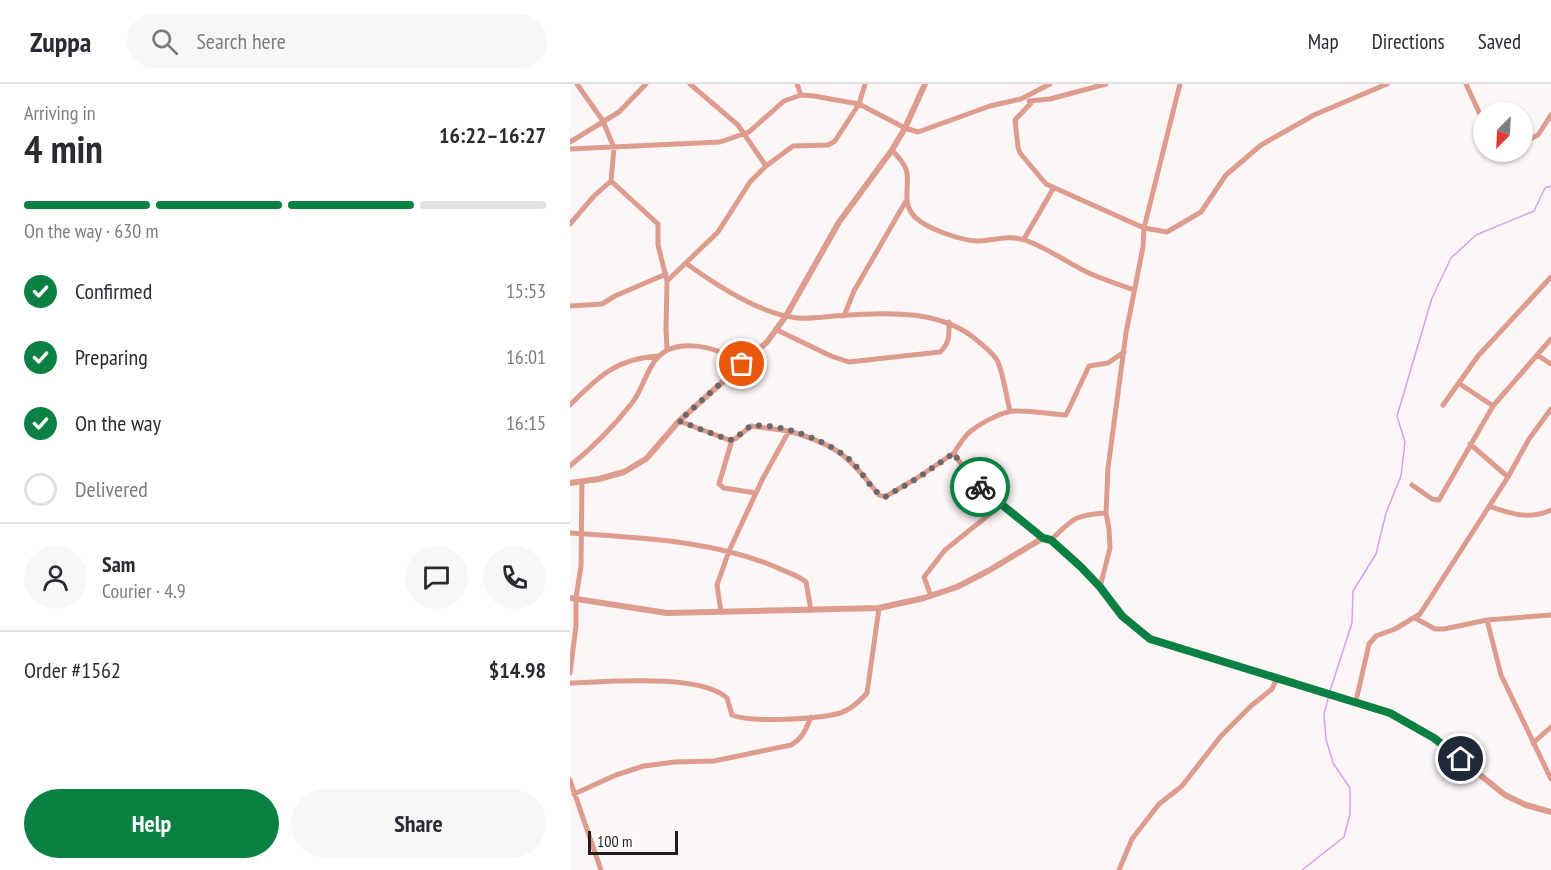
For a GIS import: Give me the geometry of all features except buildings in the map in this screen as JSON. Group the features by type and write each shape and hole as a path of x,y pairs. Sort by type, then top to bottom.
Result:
{"street":[{"path":"570,224 594,196 611,181 614,148 603,121 578,84"},
{"path":"579,149 571,140 619,112 646,84"},
{"path":"690,84 727,114 745,134 766,166"},
{"path":"797,84 801,95"},
{"path":"570,306 602,304 615,296 667,278 687,264 718,232 750,182 766,166 794,146 831,144 859,104 865,84"},
{"path":"570,483 624,472 646,459 679,421 762,347 786,316 839,222 892,150 925,84"},
{"path":"570,150 720,142 745,134 784,101 801,95 859,104 905,128 918,132 990,106 1021,99 1050,84"},
{"path":"1021,99 1032,102 1050,99 1106,84"},
{"path":"1100,587 1110,548 1106,513 1108,468 1124,352 1143,247 1144,228 1180,84"},
{"path":"1032,102 1015,120 1020,153 1040,178 1053,189 1144,228 1167,232 1201,212 1226,175 1261,145 1314,115 1387,84"},
{"path":"1466,84 1474,102"},
{"path":"1533,138 1538,135 1551,115"},
{"path":"892,150 905,167 906,201 910,211 917,219 954,236 979,241 1006,237 1023,239 1091,274 1134,290"},
{"path":"611,181 656,221 658,245 667,278 667,350"},
{"path":"1023,239 1053,189"},
{"path":"844,316 854,291 906,201"},
{"path":"687,264 706,278 743,299 786,316 800,318 877,313 925,316 949,322 972,336 995,357 1010,411"},
{"path":"1443,405 1486,347 1551,277"},
{"path":"777,330 831,356 849,362 940,352 946,347 949,339 949,322"},
{"path":"1412,484 1432,499 1438,500 1492,406 1551,339"},
{"path":"570,466 585,454 632,404 643,387 654,362 667,350 675,347 695,346 722,351 742,364"},
{"path":"756,493 724,488 719,484 732,440 750,426 789,431 812,438 843,453 879,495 885,497 954,453 970,431 1010,411 1066,416 1089,366 1108,363 1124,352"},
{"path":"1537,355 1551,364"},
{"path":"570,405 594,382 619,365 635,359 660,356"},
{"path":"1460,384 1492,406"},
{"path":"1356,701 1369,644 1376,636 1395,630 1420,614 1508,477 1529,439 1551,409"},
{"path":"679,421 732,440"},
{"path":"721,612 717,585 729,551 789,431"},
{"path":"1470,444 1508,477"},
{"path":"954,453 962,467 986,493 1047,539 1100,587 1122,616 1150,639 1390,713 1434,738 1515,800 1551,812"},
{"path":"570,673 576,626 573,598 581,566 582,482"},
{"path":"931,596 924,577 938,557 1001,505"},
{"path":"1489,506 1521,516 1551,510"},
{"path":"573,598 651,612 879,608 931,596 957,587 1047,539 1073,518 1106,513"},
{"path":"570,533 638,538 729,551 758,559 803,579 808,585 810,610"},
{"path":"570,683 644,681 704,686 727,698 732,714 738,717 776,720 842,712 867,693 879,608"},
{"path":"1415,618 1435,628 1487,620 1551,615"},
{"path":"1487,620 1501,675 1551,779"},
{"path":"1119,870 1132,839 1159,804 1182,786 1221,736 1272,688 1277,678"},
{"path":"574,794 616,775 644,766 714,761 791,745 805,734 811,717"},
{"path":"1533,743 1551,727"},
{"path":"570,780 601,870"}],"waterway":[{"path":"1330,691 1352,623 1353,591 1376,554 1386,513 1401,476 1405,442 1397,416 1432,298 1451,258 1476,235 1534,211 1545,188 1551,186"},
{"path":"1302,870 1344,837 1350,814 1350,788 1333,763 1326,739 1324,714 1329,695"}],"way so far":[{"path":"742,364 679,421 729,440 735,439 750,426 780,429 812,438 843,453 879,495 885,497 954,453 962,467 980,487"}],"route":[{"path":"980,487 1043,538 1051,540 1100,587 1122,616 1150,639 1390,713 1434,738 1461,759"}]}
